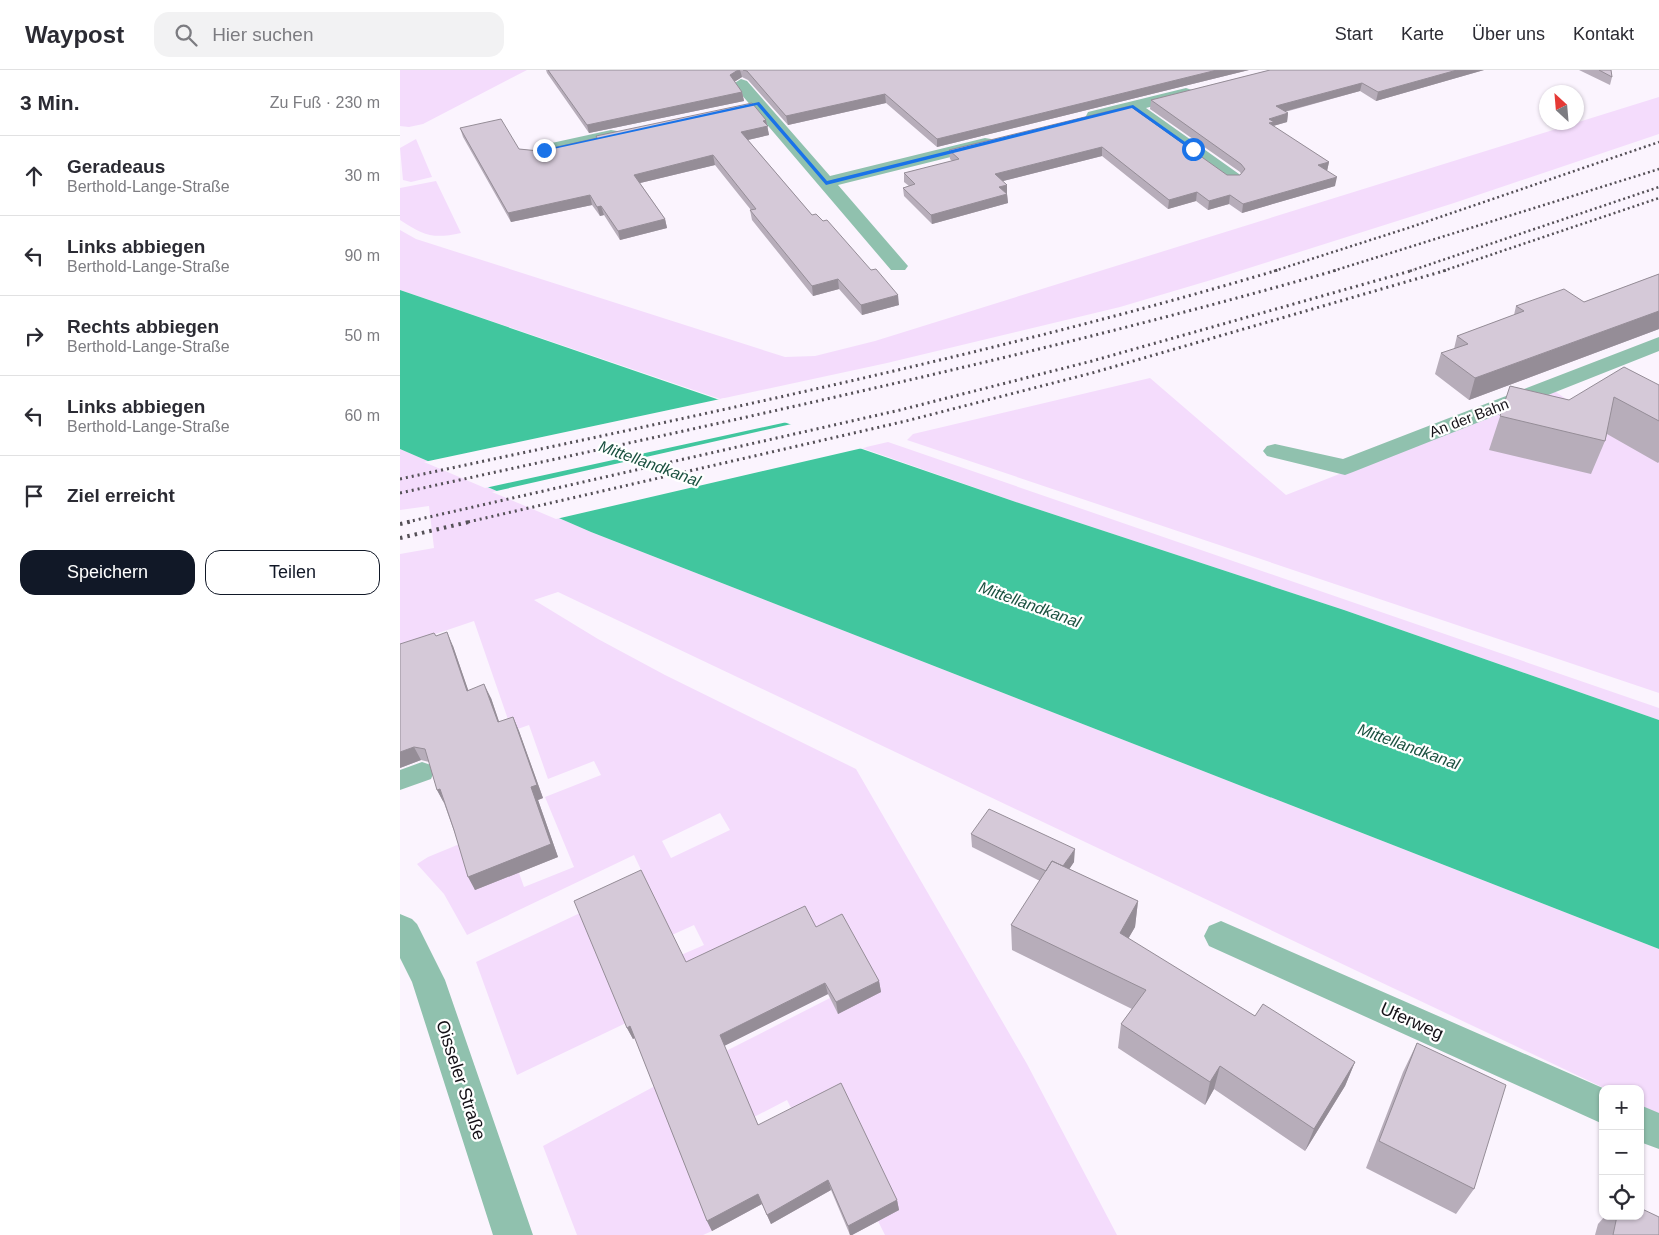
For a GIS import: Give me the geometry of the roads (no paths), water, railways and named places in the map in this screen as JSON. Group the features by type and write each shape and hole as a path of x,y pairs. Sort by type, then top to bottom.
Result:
{"street":[{"path":"741,84 898,266"},
{"path":"1074,121 1197,90"},
{"path":"740,108 759,104"},
{"path":"1133,106 1233,178"},
{"path":"544,150 632,131"},
{"path":"826,183 998,140"},
{"name":"An der Bahn","path":"1275,451 1345,467 1659,342"},
{"name":"Oisseler Straße","path":"400,929 408,939 428,980 513,1235"},
{"name":"Uferweg","path":"1221,936 1599,1104"},
{"path":"1644,1125 1659,1131"}],"water":[{"name":"Mittellandkanal","path":"400,290 1019,503 1344,610 1659,720 1659,949 591,532 400,449"}],"railway":[{"path":"1274,271 1411,227 1659,142"},
{"path":"1333,271 1659,169"},
{"path":"1410,271 1659,187"},
{"path":"1443,271 1659,198"},
{"path":"400,479 731,408 951,357 1061,330 1278,270"},
{"path":"400,493 753,416 988,361 1104,333 1337,270"},
{"path":"407,522 900,410 1092,361 1414,270"},
{"path":"468,522 906,421 1092,373 1447,270"},
{"path":"400,524 413,521"},
{"path":"400,538 473,521"}]}
